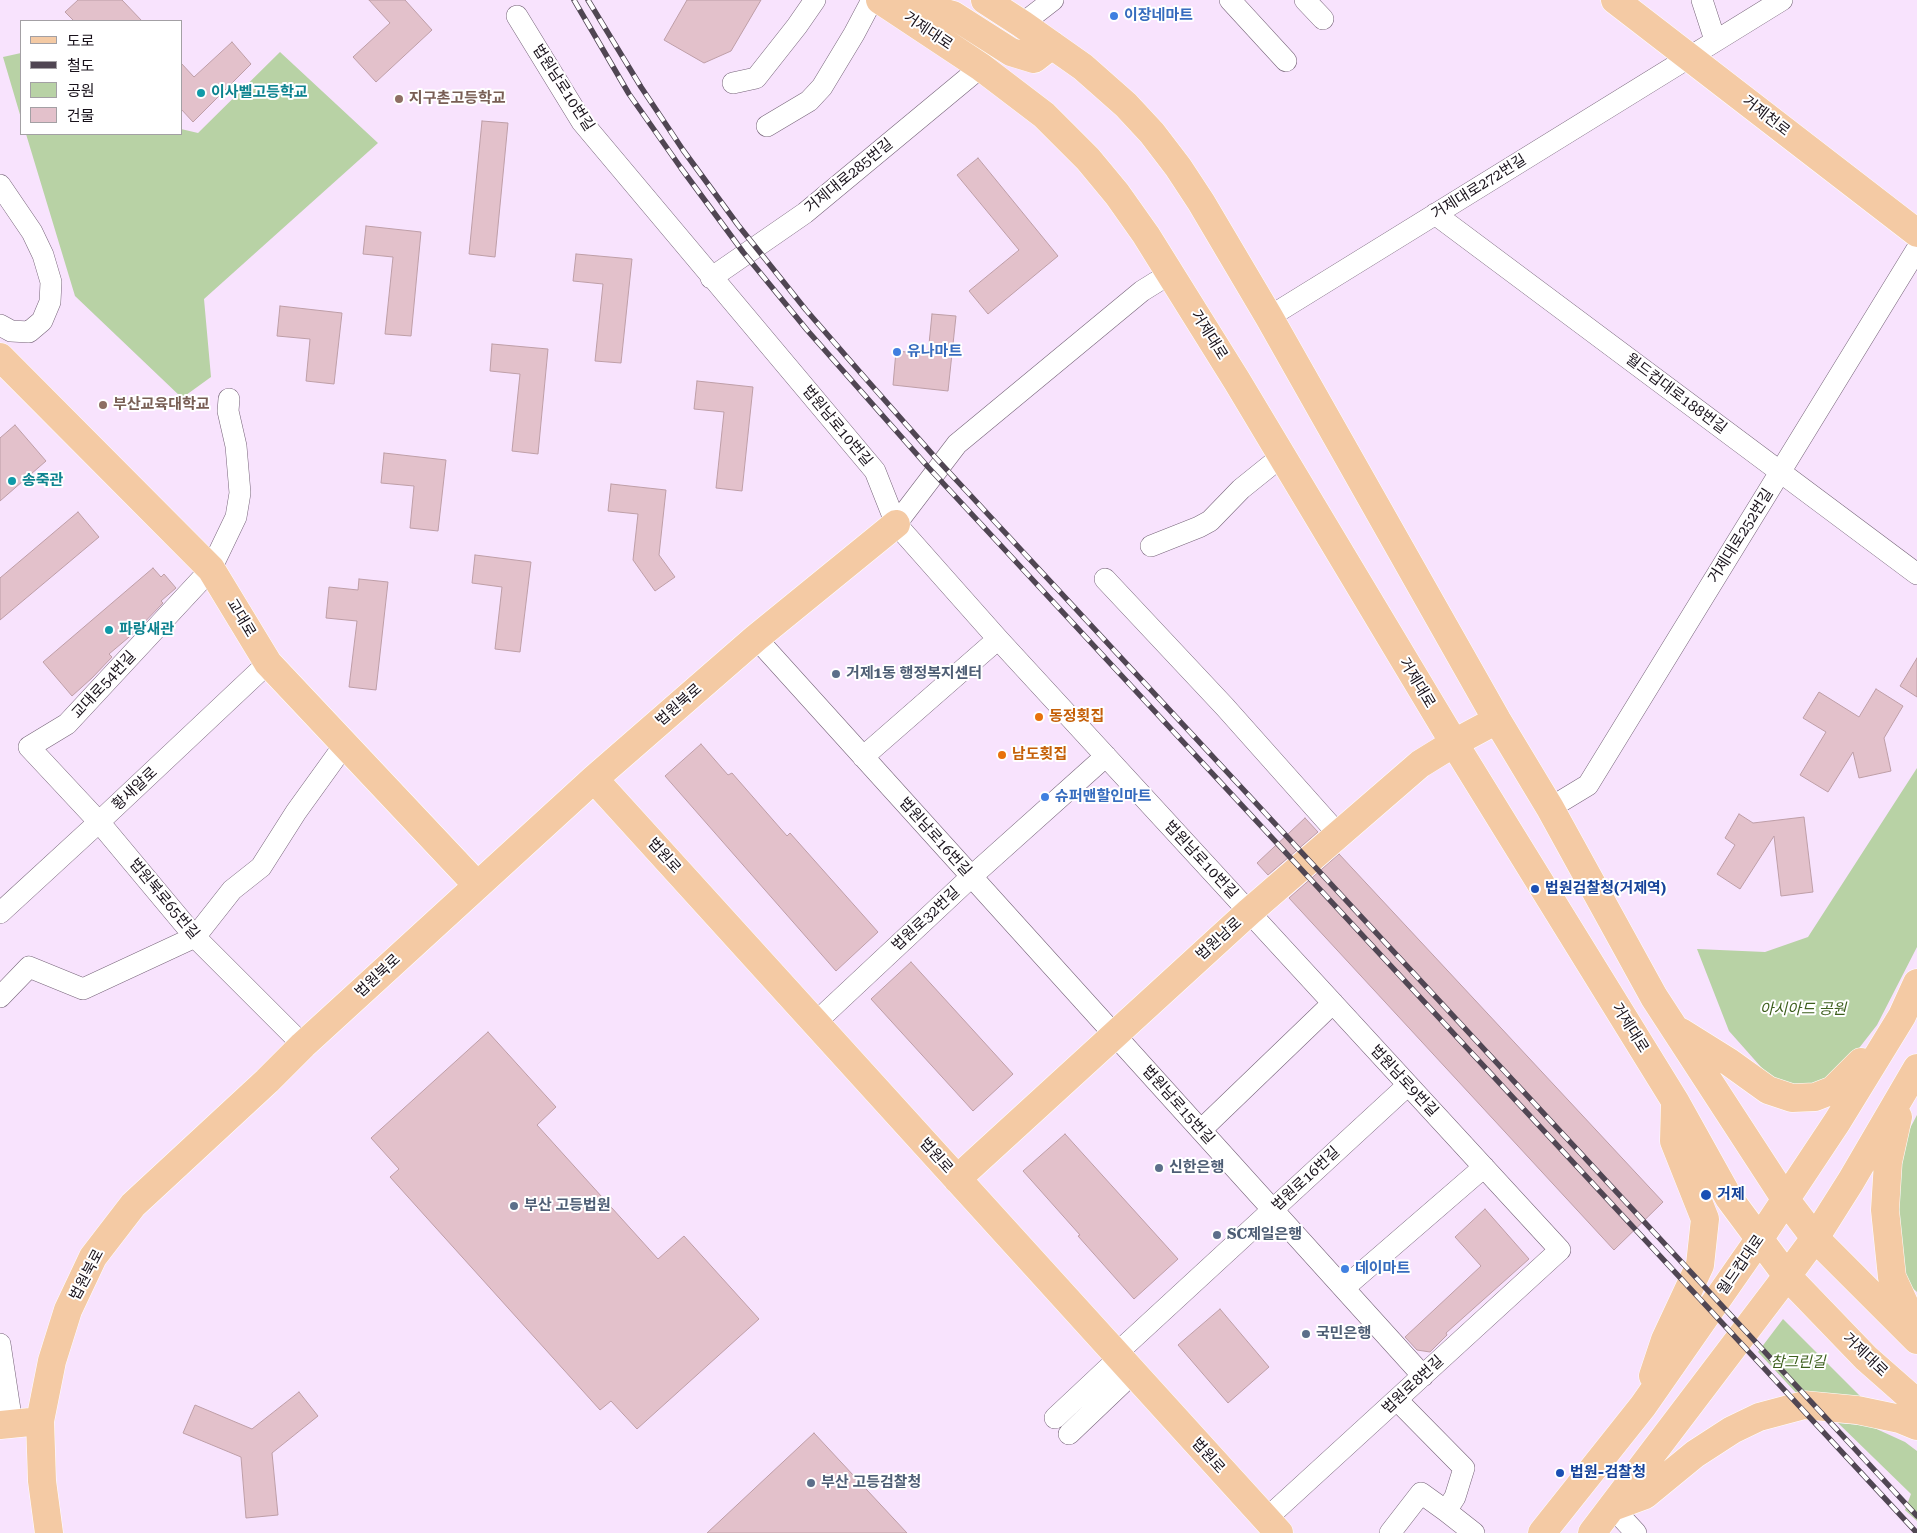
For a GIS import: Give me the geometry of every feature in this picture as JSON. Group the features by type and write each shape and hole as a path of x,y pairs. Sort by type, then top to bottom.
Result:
{"main road":[{"name":"거제대로","path":"880,0 981,67 1044,115 1088,159 1122,201 1170,273 1454,743 1675,1101 1729,1198 1788,1276 1916,1410"},
{"path":"985,0 1083,67 1119,99 1152,133 1202,202 1497,720 1550,808 1672,1027 1786,1200 1815,1238 1917,1340"},
{"name":"거제천로","path":"1615,0 1917,233"},
{"path":"904,15 930,9 953,15 1011,52 1034,59 1052,45"},
{"name":"교대로","path":"0,357 211,569 268,663 477,885"},
{"name":"법원북로","path":"49,1533 42,1480 40,1421 52,1361 68,1310 93,1257 133,1205 303,1045 594,779 756,638 896,524"},
{"name":"법원남로","path":"957,1179 1249,912 1420,764 1497,720"},
{"name":"법원로","path":"594,779 1272,1526"},
{"name":"월드컵대로","path":"1542,1533 1643,1406 1786,1200 1837,1122 1902,1016 1917,983"},
{"path":"1672,1027 1729,1062 1768,1090 1792,1098 1815,1097 1833,1090 1902,1016"},
{"path":"1592,1533 1815,1238 1911,1080"},
{"path":"1911,1080 1888,1162 1885,1210 1892,1277 1917,1331"},
{"path":"1643,1406 1665,1340 1700,1265 1705,1219 1674,1141 1675,1101"},
{"path":"1612,1507 1645,1495 1695,1454 1732,1430 1759,1417 1804,1405 1857,1410 1900,1419 1916,1410"},
{"path":"6,1424 40,1421"}],"street":[{"path":"733,83 756,78 815,0"},
{"path":"768,126 809,101 822,87 872,0"},
{"path":"1022,24 1053,0"},
{"path":"1230,0 1286,61"},
{"path":"1305,0 1323,19"},
{"path":"1702,0 1716,40"},
{"name":"거제대로272번길","path":"1269,317 1782,0"},
{"name":"법원남로10번길","path":"517,16 582,122 874,471 896,524 998,639 1249,912"},
{"name":"거제대로285번길","path":"711,278 805,213 981,67"},
{"path":"0,185 32,232 43,255 51,282 50,302 42,321 29,332 11,331 0,325"},
{"name":"월드컵대로188번길","path":"1435,214 1917,574"},
{"name":"거제대로252번길","path":"1550,808 1588,785 1917,249"},
{"path":"896,524 957,444 1142,290 1170,273"},
{"name":"교대로54번길","path":"29,747 68,724 211,569 236,517 240,493 236,446 228,411 230,399"},
{"path":"1151,546 1199,527 1210,520 1240,489 1282,456"},
{"path":"1105,579 1225,707 1339,834"},
{"name":"법원남로16번길","path":"756,638 1114,1035"},
{"path":"863,757 998,639"},
{"name":"황새알로","path":"0,913 268,663"},
{"path":"0,997 30,967 83,989 195,937 232,890 261,867 296,812 344,744"},
{"name":"법원북로65번길","path":"29,747 99,822 195,937 303,1045"},
{"name":"법원로32번길","path":"815,1023 971,877 1106,756"},
{"name":"법원남로9번길","path":"1249,912 1560,1250"},
{"path":"1201,1130 1333,1003"},
{"name":"법원남로15번길","path":"1114,1035 1424,1376"},
{"name":"법원로16번길","path":"1123,1362 1273,1210 1408,1085"},
{"path":"1344,1288 1484,1167"},
{"name":"법원로8번길","path":"1272,1526 1398,1400 1560,1250"},
{"path":"0,1344 6,1424"},
{"path":"1055,1418 1123,1362"},
{"path":"1069,1434 1123,1362"},
{"path":"1398,1400 1464,1468 1455,1497 1446,1511"},
{"path":"1390,1533 1421,1493 1474,1533"},
{"path":"1612,1507 1636,1533"}],"green space":[{"path":"280,52 378,143 204,299 211,377 182,398 75,296 26,135 182,135 182,129 198,133"},
{"path":"20,53 20,115 3,57"},
{"name":"아시아드 공원","path":"1917,768 1917,947 1877,1025 1835,1079 1809,1089 1777,1085 1729,1031 1697,949 1765,952 1808,937"},
{"path":"1917,1115 1917,1292 1907,1283 1893,1211 1907,1134"},
{"name":"참그린길","path":"1783,1319 1868,1404 1800,1397 1758,1352"},
{"path":"1838,1423 1870,1426 1905,1442 1917,1451 1917,1521 1905,1510 1911,1494"}],"building":[{"path":"78,0 122,0 141,20 73,20 65,12"},
{"path":"369,0 405,0 432,30 376,82 353,57 390,23"},
{"path":"687,0 761,0 731,51 704,63 664,40"},
{"name":"이사벨고등학교","path":"232,42 251,64 193,122 182,110 182,64 194,77"},
{"path":"482,121 508,123 495,257 469,254"},
{"path":"978,158 1058,256 988,314 969,291 1019,250 957,175"},
{"path":"366,226 421,232 411,336 385,334 393,257 363,254"},
{"path":"576,254 632,259 621,363 595,361 603,284 573,281"},
{"path":"280,306 342,313 334,384 306,381 310,339 277,336"},
{"path":"932,314 956,316 948,391 893,385 896,351 928,354"},
{"path":"492,344 548,349 538,454 512,451 520,374 490,371"},
{"path":"697,381 753,387 742,491 716,488 724,412 694,409"},
{"name":"송죽관","path":"15,425 46,461 0,501 0,438"},
{"path":"384,453 446,460 438,531 410,528 414,486 381,483"},
{"path":"611,484 666,490 659,555 675,577 655,591 633,560 638,514 608,511"},
{"path":"78,512 99,537 0,620 0,578"},
{"path":"475,555 531,562 520,652 495,649 502,587 472,583"},
{"name":"파랑새관","path":"153,568 161,577 164,574 176,588 161,601 163,603 135,632 109,654 112,657 72,696 43,662"},
{"path":"359,579 388,582 376,690 349,687 357,621 326,618 329,587 358,590"},
{"path":"1917,658 1917,697 1900,686"},
{"path":"1876,689 1903,706 1884,738 1891,771 1859,778 1853,752 1828,792 1800,775 1826,732 1803,718 1819,692 1859,717"},
{"path":"701,744 728,775 732,773 787,836 790,833 878,932 836,971 665,776"},
{"path":"1739,814 1753,823 1804,817 1813,892 1781,896 1774,836 1740,889 1717,874 1735,845 1725,838"},
{"path":"1305,818 1318,832 1268,875 1257,863"},
{"path":"1339,854 1663,1202 1614,1250 1289,898"},
{"path":"911,962 1013,1074 973,1111 871,999"},
{"name":"부산 고등법원","path":"488,1032 556,1107 537,1125 658,1259 684,1236 759,1319 637,1429 611,1401 600,1410 390,1177 399,1169 371,1138"},
{"path":"1065,1134 1178,1259 1134,1299 1023,1171"},
{"path":"1485,1209 1529,1259 1446,1333 1447,1335 1430,1352 1417,1350 1405,1337 1481,1266 1455,1237"},
{"path":"1220,1309 1269,1367 1228,1403 1178,1345"},
{"path":"299,1392 318,1416 272,1453 278,1515 246,1518 241,1457 183,1433 195,1405 252,1429"},
{"name":"부산 고등검찰청","path":"814,1433 907,1533 707,1533"}],"railway":[{"path":"574,0 629,94 681,168 743,252 807,330 928,467 1917,1533"},
{"path":"588,0 641,87 683,150 738,225 806,310 859,371 934,456 1917,1516"}],"place":[{"name":"이장네마트","path":"1114,16"},
{"name":"이사벨고등학교","path":"201,93"},
{"name":"지구촌고등학교","path":"399,99"},
{"name":"유나마트","path":"897,352"},
{"name":"부산교육대학교","path":"103,405"},
{"name":"송죽관","path":"12,481"},
{"name":"파랑새관","path":"109,630"},
{"name":"거제1동 행정복지센터","path":"836,674"},
{"name":"동정횟집","path":"1039,717"},
{"name":"남도횟집","path":"1002,755"},
{"name":"슈퍼맨할인마트","path":"1045,797"},
{"name":"법원검찰청(거제역)","path":"1535,889"},
{"name":"신한은행","path":"1159,1168"},
{"name":"거제","path":"1706,1195"},
{"name":"부산 고등법원","path":"514,1206"},
{"name":"SC제일은행","path":"1217,1235"},
{"name":"데이마트","path":"1345,1269"},
{"name":"국민은행","path":"1306,1334"},
{"name":"법원-검찰청","path":"1560,1473"},
{"name":"부산 고등검찰청","path":"811,1483"}]}
